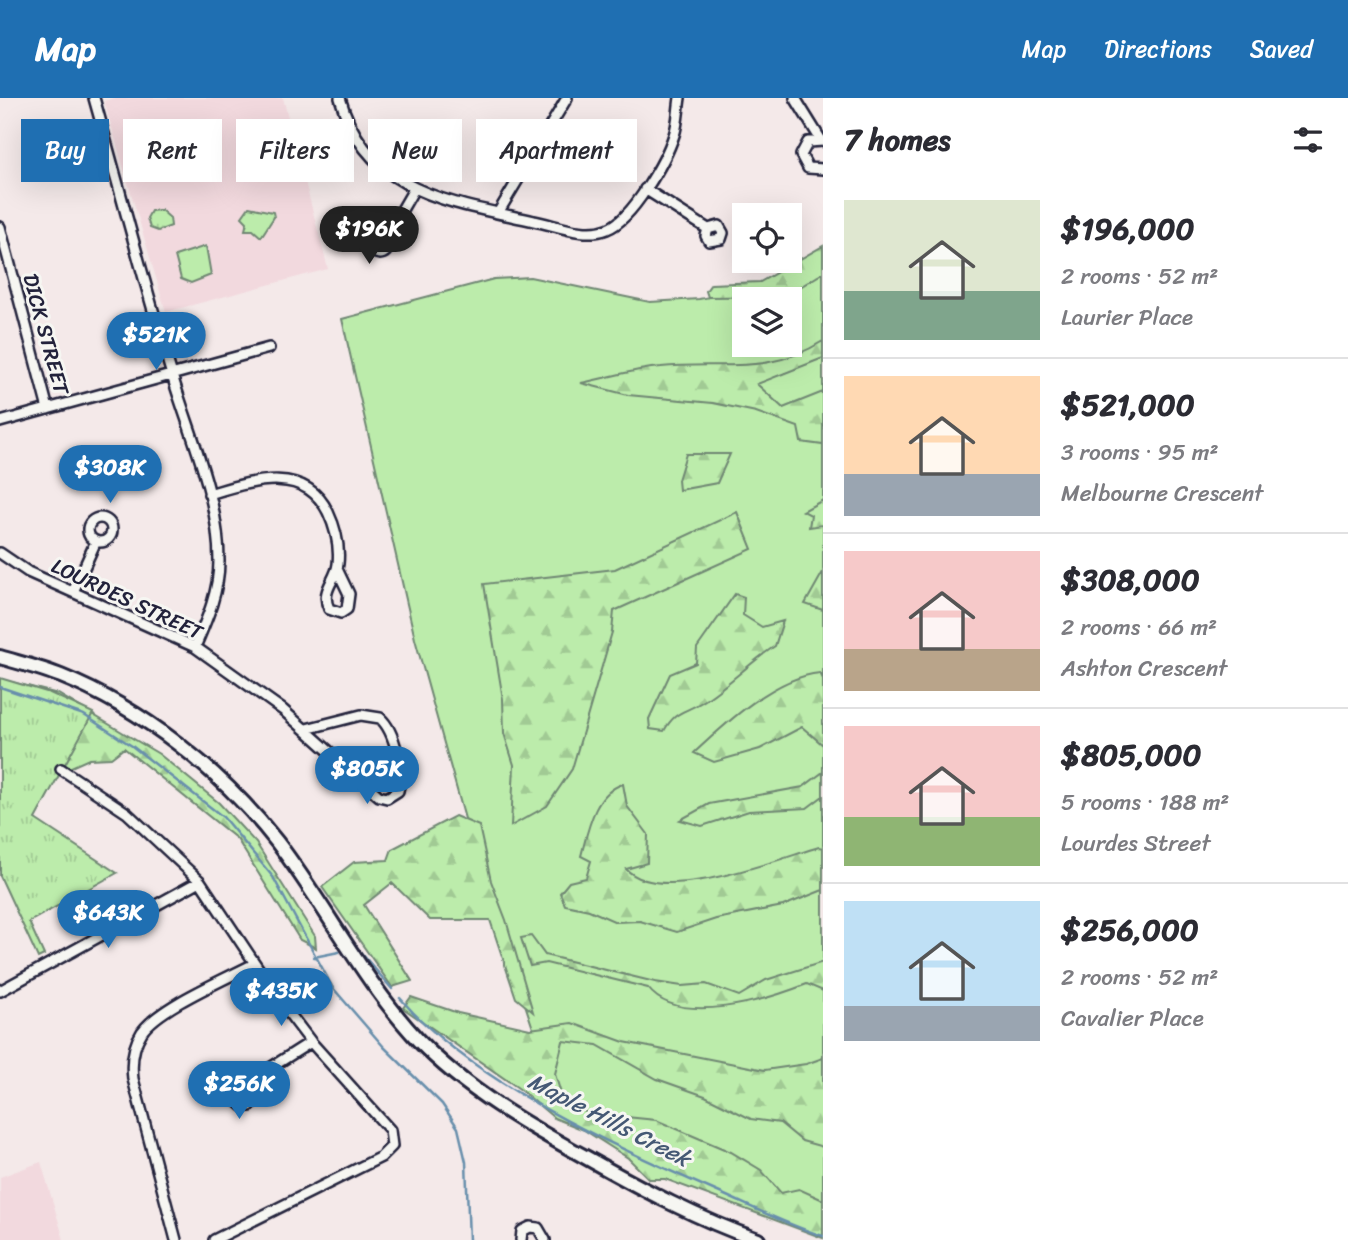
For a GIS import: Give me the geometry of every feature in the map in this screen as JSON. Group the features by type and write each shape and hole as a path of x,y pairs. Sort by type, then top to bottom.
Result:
{"main road":[{"path":"0,657 59,675 95,692 206,767 276,841 363,973 419,1041 476,1090 523,1123 654,1196 758,1240"}],"street":[{"path":"94,98 209,494 216,529 219,580 214,602 195,647"},
{"path":"340,98 355,138 373,161 414,189 444,201 590,233 617,224 645,189 674,135 680,98"},
{"path":"498,213 567,98"},
{"path":"795,98 822,141 808,142 801,155 808,168 823,169"},
{"path":"385,239 414,189"},
{"path":"645,189 708,229"},
{"name":"DICK STREET","path":"0,228 48,409"},
{"path":"0,422 270,348"},
{"path":"209,494 268,480 304,485 320,499 332,521 339,549 337,569"},
{"path":"73,592 96,541"},
{"name":"LOURDES STREET","path":"0,552 28,572 195,647 306,729 379,796 387,798 398,791 401,774 389,730 380,718 361,715 306,729"},
{"path":"61,769 127,813 201,881 254,964 310,1042 390,1130 392,1146 381,1157 214,1240"},
{"path":"0,991 201,881"},
{"path":"176,1240 132,1079 133,1053 144,1030 163,1013 254,964"},
{"path":"248,1082 310,1042"},
{"path":"522,1240 522,1231 530,1227 538,1228 545,1240"}],"shaded area":[{"path":"115,98 283,98 289,119 236,119 236,182 305,182 328,269 166,312 128,182 222,182 222,119 123,119 123,166 104,101"},
{"path":"41,1162 64,1240 0,1240 0,1177"}],"green space":[{"path":"249,207 273,212 274,217 261,237 253,230 245,230 247,222 242,217"},
{"path":"161,210 170,218 171,226 158,231 150,228 147,218 151,211"},
{"path":"206,246 211,275 191,283 181,279 175,256"},
{"path":"823,246 823,273 800,287 732,287 732,297 708,297 706,291 711,284 760,282 776,273 802,273 802,258"},
{"path":"823,254 823,1228 557,1101 472,844 415,639 342,319 494,279 530,277 650,302 699,299 732,293 732,357 802,357 802,287 760,287 787,273 802,273 802,265"},
{"path":"823,341 823,358 757,384 783,408 823,392 823,445 801,442 798,427 756,412 713,403 628,395 581,383 651,368 763,363 802,357 803,352"},
{"path":"686,454 730,454 717,483 679,490 678,480"},
{"path":"823,500 823,525 809,527 811,515 803,511"},
{"path":"737,512 752,549 614,611 612,632 572,769 547,806 511,826 514,765 504,733 503,699 484,584 615,569"},
{"path":"823,572 823,610 805,604"},
{"path":"735,594 744,597 743,615 762,627 783,621 775,646 712,696 676,716 664,731 650,729 649,719 670,674 696,663 697,648"},
{"path":"820,673 823,679 823,745 802,727 760,749 714,762 694,753 736,716 769,692 803,676"},
{"path":"0,678 50,693 93,713 35,819 117,873 29,922 44,955 38,958 0,876"},
{"path":"0,679 58,694 159,754 219,803 256,843 315,936 316,948 300,940 237,839 124,748 111,758 89,759 69,768 52,769"},
{"path":"823,772 823,796 807,808 749,811 702,826 680,820 709,804 803,787"},
{"path":"623,784 627,806 648,834 647,863 626,869 643,879 665,883 719,877 819,847 823,848 823,890 783,906 716,919 677,932 640,921 616,922 589,910 565,905 560,893 569,882 586,878 591,861 581,856 594,814 605,795"},
{"path":"455,816 479,826 491,881 506,920 533,1012 516,998 490,920 430,920 392,883 364,905 412,981 392,987 322,887 354,862 388,860 392,849"},
{"path":"531,936 545,955 655,982 682,986 706,984 739,996 766,980 823,962 823,991 807,984 770,997 725,1007 681,1006 662,1000 648,988 546,963 530,966 521,938"},
{"path":"411,997 458,1013 530,1029 572,1023 624,1042 765,1070 806,1064 823,1058 823,1147 802,1141 780,1123 751,1119 705,1096 657,1079 597,1045 563,1041 555,1074 562,1097 587,1113 656,1120 731,1152 761,1170 781,1193 799,1189 823,1200 823,1238 665,1179 649,1179 628,1158 584,1130 554,1118 521,1090 403,1008"}],"waterway":[{"name":"Maple Hills Creek","path":"0,687 84,715 132,746 223,817 273,877 333,988 384,1047 442,1104 458,1128 466,1162 469,1240"},
{"name":"Maple Hills Creek","path":"357,948 392,989"},
{"name":"Maple Hills Creek","path":"314,957 339,952"},
{"name":"Maple Hills Creek","path":"400,998 430,1029 466,1058 549,1111 638,1156 784,1222 823,1236"}]}
